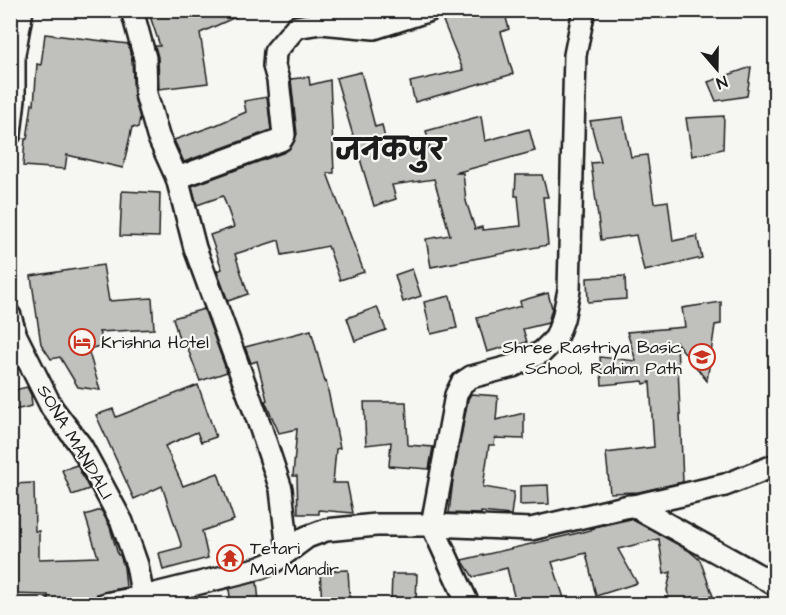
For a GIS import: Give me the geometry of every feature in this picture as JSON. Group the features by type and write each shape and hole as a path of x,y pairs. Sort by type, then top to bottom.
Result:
{"street":[{"path":"10,134 14,99 12,54 22,10"},
{"path":"132,10 145,58 146,94 158,135 177,178 199,257 281,489 288,551"},
{"path":"177,178 281,140 284,135 278,80 274,66 275,52 296,27 321,23 374,28 430,10"},
{"path":"468,604 432,525 456,394 462,383 471,377 513,366 542,352 556,338 563,319 569,290 575,55 584,10"},
{"name":"SONA MANDALI","path":"10,316 16,336 52,408 81,446 122,522 137,565 143,601"},
{"path":"105,604 143,601 260,568 307,537 326,530 376,525 531,529 726,484 776,465"},
{"path":"634,506 776,585"}],"building":[{"path":"148,10 251,10 200,33 208,83 159,89 158,57 155,46 160,46"},
{"path":"442,10 504,10 509,29 501,32 513,74 415,102 410,82 463,70 441,16"},
{"path":"45,34 128,44 132,60 134,97 140,118 138,128 132,127 123,168 67,155 65,169 23,166 25,139 27,139 32,104 34,105 37,64 41,65"},
{"path":"751,67 747,96 716,101 708,82"},
{"path":"361,72 375,127 382,125 388,153 430,148 426,131 481,116 485,141 529,129 535,151 455,173 463,173 466,201 475,229 482,227 483,230 521,226 518,196 515,196 516,175 542,175 548,197 543,197 548,245 431,267 426,239 450,235 434,179 392,185 396,199 374,206 336,78"},
{"path":"309,77 310,85 330,80 334,173 327,173 364,272 340,280 328,246 282,255 279,240 235,254 248,294 228,301 217,271 222,269 210,235 234,227 223,196 197,205 192,186 285,152 291,147 297,134 291,79"},
{"path":"267,97 271,130 184,162 174,140 246,112 244,101"},
{"path":"724,116 723,149 692,156 686,118"},
{"path":"623,117 631,157 647,155 654,203 668,201 673,241 697,236 702,258 644,271 636,235 601,240 591,163 601,162 590,121"},
{"path":"122,191 160,193 159,237 120,236"},
{"path":"103,265 109,301 152,298 154,329 99,332 104,345 88,349 100,390 78,387 60,357 51,359 41,344 31,276"},
{"path":"412,269 421,296 403,302 395,275"},
{"path":"625,276 626,299 588,302 587,278"},
{"path":"548,293 552,308 548,323 523,329 527,342 487,352 477,318 521,306 520,301"},
{"path":"450,296 457,328 431,334 424,302"},
{"path":"721,302 721,324 715,325 707,381 677,343 683,482 639,492 610,493 606,453 654,447 650,382 602,385 600,357 636,361 627,332 685,327 682,308"},
{"path":"377,307 386,330 355,341 347,318"},
{"path":"204,309 227,372 200,381 186,344 181,346 173,318"},
{"path":"311,330 326,381 340,448 336,449 333,483 347,483 353,513 319,510 319,514 298,514 297,476 293,476 297,429 279,433 265,401 267,400 257,361 251,363 245,347"},
{"path":"198,385 216,437 201,442 197,432 165,446 183,486 218,473 234,520 202,531 208,558 163,570 159,553 182,547 162,486 134,499 96,415 113,409 116,417"},
{"path":"27,387 31,395 32,406 10,411 10,391"},
{"path":"471,394 498,396 496,420 524,413 524,439 495,438 494,445 489,445 483,487 514,492 511,515 481,512 481,514 449,513 453,480 468,399"},
{"path":"364,402 406,402 408,445 433,447 429,469 389,466 391,442 366,445"},
{"path":"77,465 89,489 72,495 62,470"},
{"path":"34,483 35,531 39,531 39,559 98,557 85,515 101,510 110,527 124,567 126,587 97,594 93,604 48,604 48,595 10,594 10,484"},
{"path":"548,485 549,504 520,505 520,486"},
{"path":"631,519 688,550 700,560 713,596 693,597 689,604 669,599 667,590 671,572 664,574 659,539 618,549 637,583 596,596 586,553 552,562 566,604 516,604 507,568 473,577 462,560 595,529 590,528"},
{"path":"348,570 350,604 322,604 320,571"},
{"path":"392,574 417,574 416,604 391,604"},
{"path":"257,582 259,602 231,604 229,589"}],"place":[{"name":"Krishna Hotel","path":"82,342"},
{"name":"Shree Rastriya Basic School, Rahim Path","path":"702,357"},
{"name":"Tetari Mai Mandir","path":"230,558"}],"district":[{"name":"जनकपुर","path":"390,151"}]}
